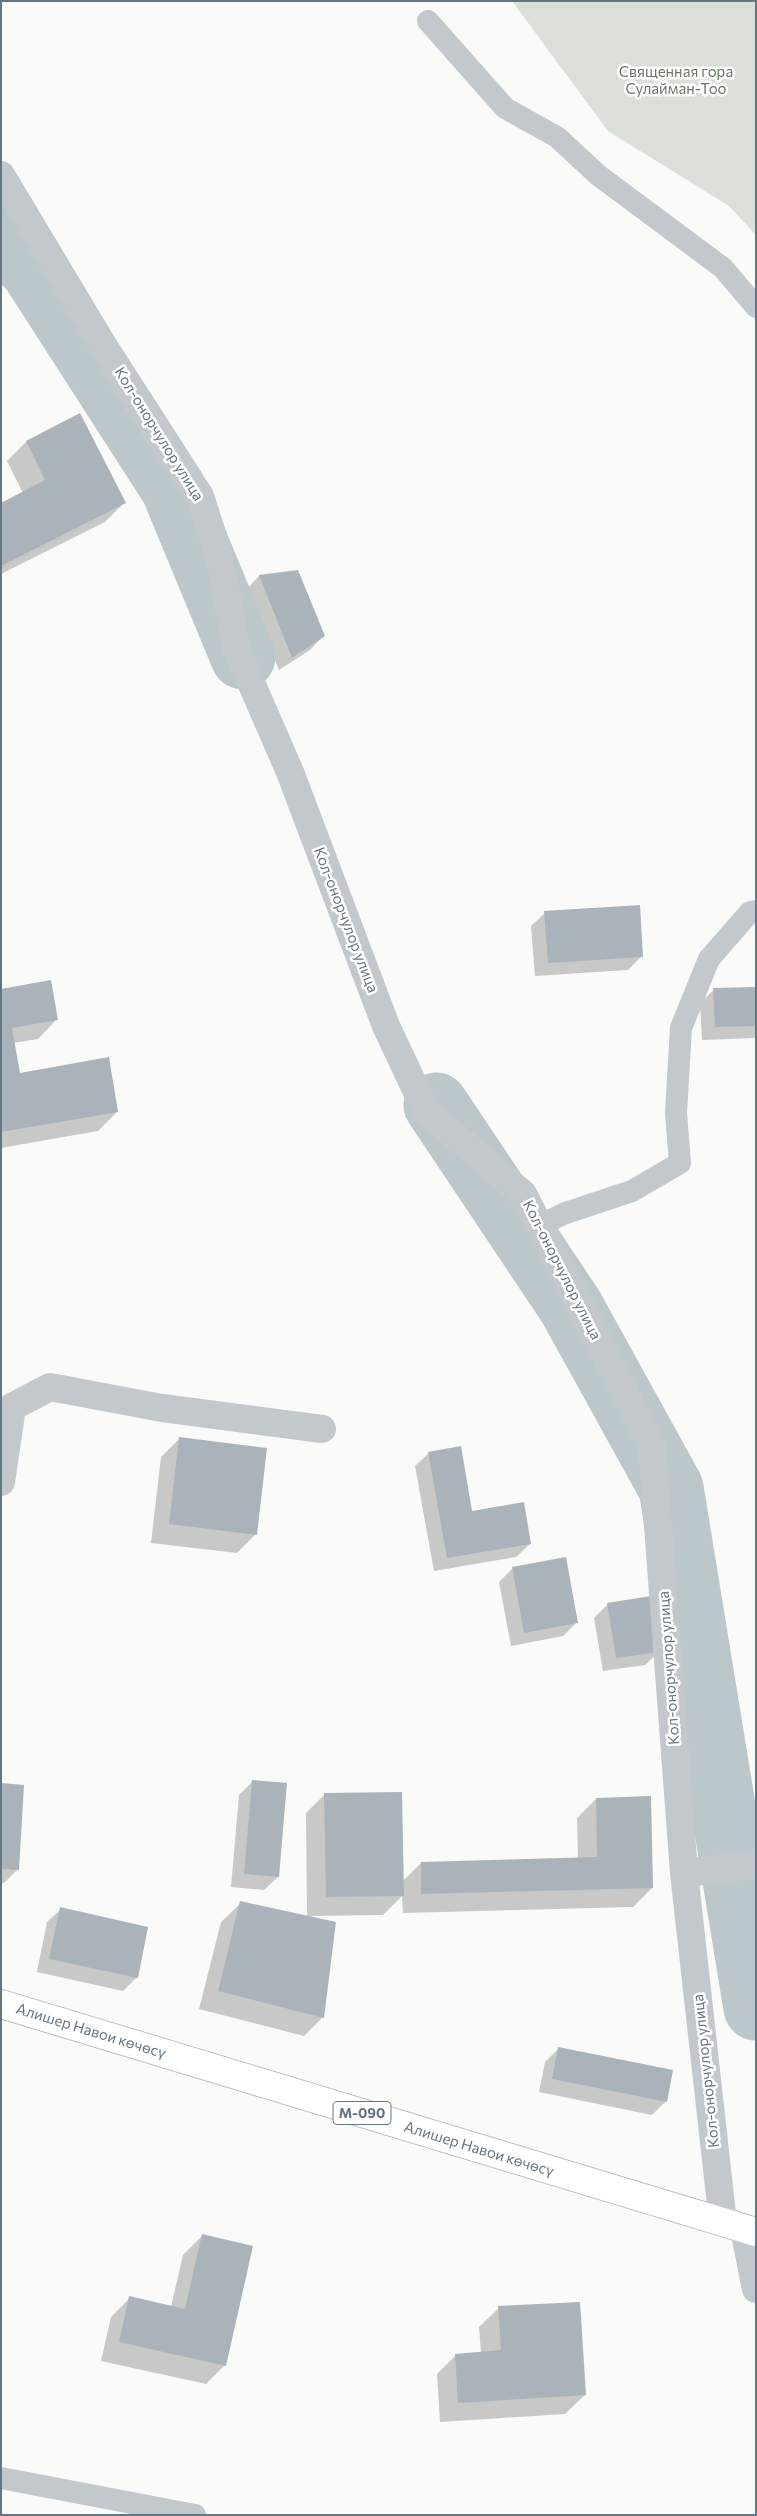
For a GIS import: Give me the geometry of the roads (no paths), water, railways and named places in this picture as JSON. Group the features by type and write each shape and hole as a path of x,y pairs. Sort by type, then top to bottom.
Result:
{"main road":[{"name":"Алишер Навои көчөсү","path":"1,2004 741,2228"}],"street":[{"name":"Кол-онорчулор улица","path":"1,174 138,402 200,496 220,558 236,648 290,772 386,1026 426,1111 523,1194 652,1446 684,1873 741,2228 756,2289"},
{"path":"1,1482 12,1407 50,1387 162,1408 322,1429"},
{"path":"684,1873 756,1865"}],"lane":[{"path":"428,21 504,108 557,137 598,175 722,268 756,307"},
{"path":"540,1226 563,1214 632,1191 680,1162 676,1113 681,1028 709,959 750,912 756,911"},
{"path":"1,2478 195,2515"}],"waterway":[{"path":"1,236 32,269 173,488 243,657"},
{"path":"436,1105 571,1307 671,1488 756,2008"}],"park label":[{"name":"Священная гора Сулайман-Тоо","path":"676,80"}]}
